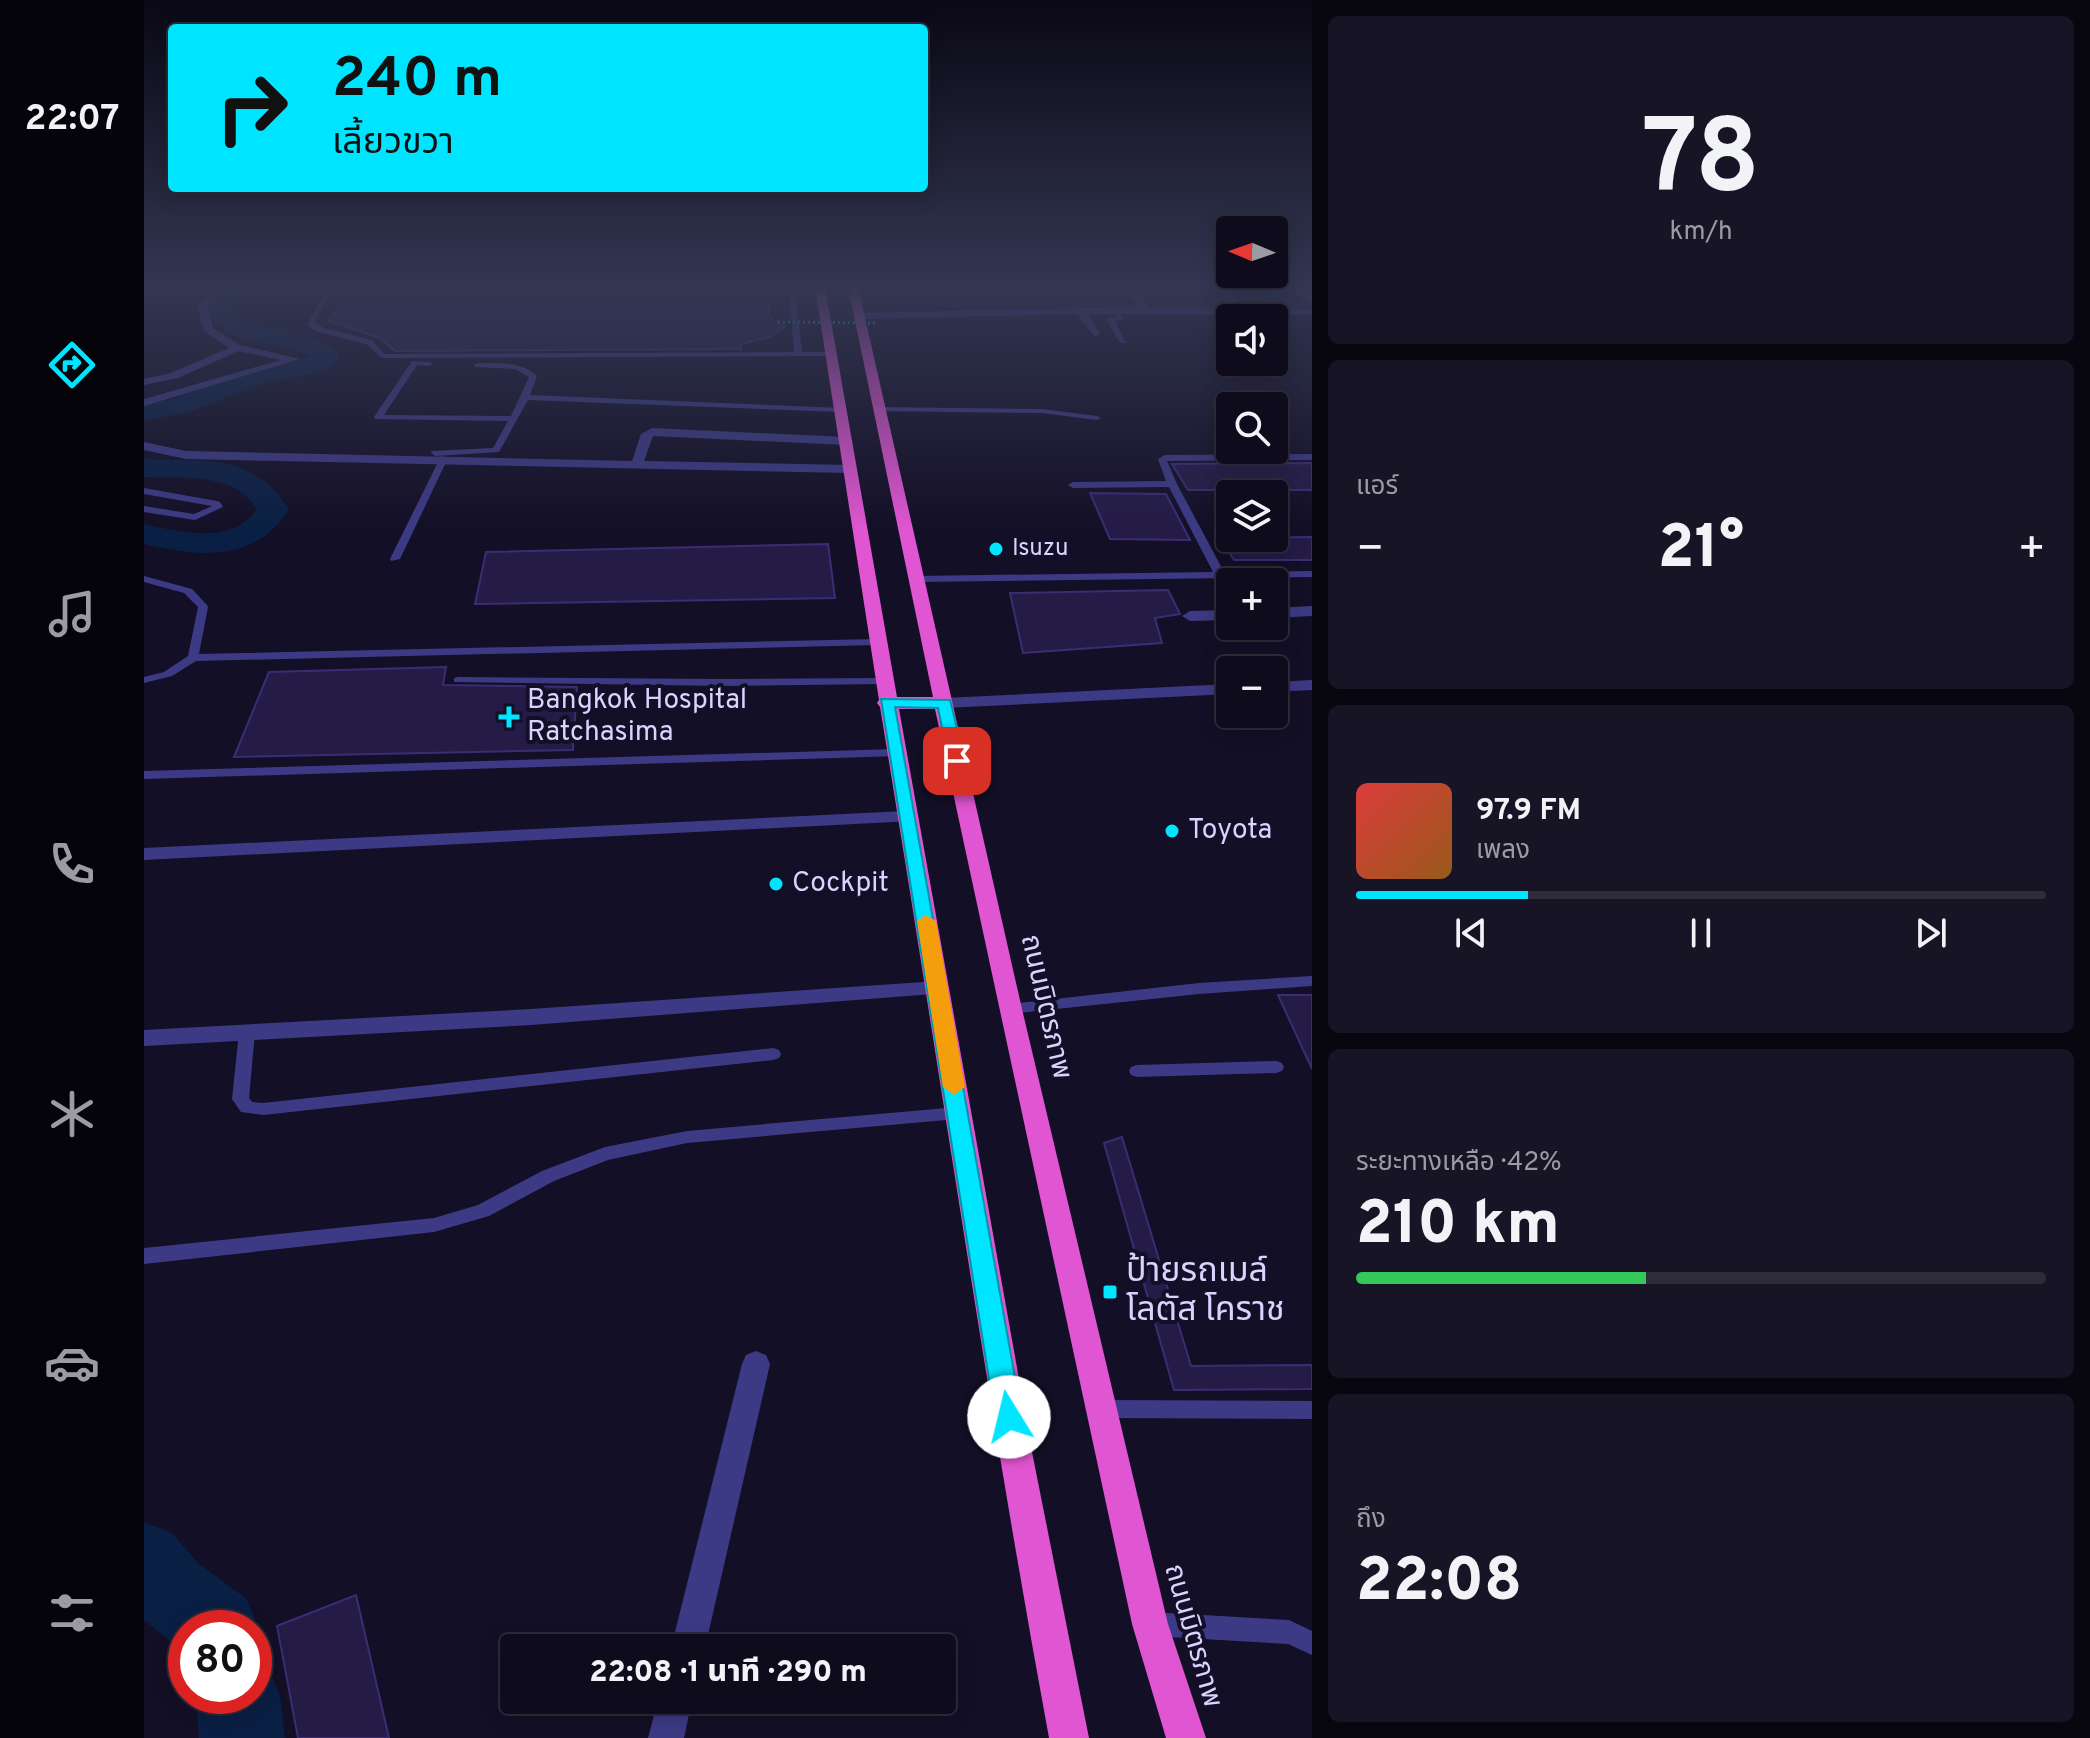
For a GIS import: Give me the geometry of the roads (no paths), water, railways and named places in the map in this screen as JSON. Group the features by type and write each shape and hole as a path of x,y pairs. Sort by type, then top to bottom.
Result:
{"highway":[{"path":"834,368 882,681 938,988 1029,1539 1069,1738"},
{"name":"ถนนมิตรภาพ","path":"870,368 1010,1009 1150,1624 1186,1738"},
{"path":"886,703 944,703"}],"street":[{"path":"144,382 174,376 192,368"},
{"path":"144,403 264,368"},
{"path":"637,464 647,434 652,432 847,441"},
{"path":"144,446 186,455 440,456 851,469"},
{"path":"1288,612 1312,611"},
{"path":"1190,616 1216,615"},
{"path":"1288,686 1312,685"},
{"path":"944,703 1216,690"},
{"path":"144,854 906,817"},
{"path":"144,1038 531,1017 938,988"},
{"path":"691,1634 756,1364"},
{"path":"666,1738 672,1714"}],"lane":[{"path":"412,368 378,417 514,419"},
{"path":"395,559 440,456 496,450 533,376 524,368"},
{"path":"525,397 842,410"},
{"path":"879,409 1042,411 1097,418"},
{"path":"1216,568 1162,459 1312,457"},
{"path":"1073,485 1172,484"},
{"path":"144,491 217,504 218,507 195,517 144,509"},
{"path":"1288,574 1312,574"},
{"path":"915,579 1216,575"},
{"path":"144,579 188,591 200,600 203,607 193,658"},
{"path":"144,680 168,674 193,658 876,642"},
{"path":"458,680 680,681 731,685 882,681"},
{"path":"144,775 896,753"},
{"path":"1010,1009 1130,998 1240,982 1312,981"},
{"path":"247,1032 240,1099 247,1108 263,1109 773,1054"},
{"path":"1137,1071 1276,1067"},
{"path":"144,1256 434,1225 483,1211 548,1176 605,1154 687,1137 958,1113"},
{"path":"1102,1409 1312,1410"},
{"path":"1150,1624 1289,1632 1312,1643"}],"waterway":[{"path":"144,412 177,407 252,379 300,368"},
{"path":"144,468 199,470 234,476 250,482 263,493 273,509 264,524 234,540 197,543 144,534"},
{"path":"144,1560 170,1591 195,1610"},
{"path":"240,1714 242,1738"}],"place":[{"name":"Isuzu","path":"996,549"},
{"name":"Bangkok Hospital Ratchasima","path":"509,717"},
{"name":"Toyota","path":"1172,831"},
{"name":"Cockpit","path":"776,884"},
{"name":"ป้ายรถเมล์ โลตัส โคราช","path":"1110,1292"}]}
